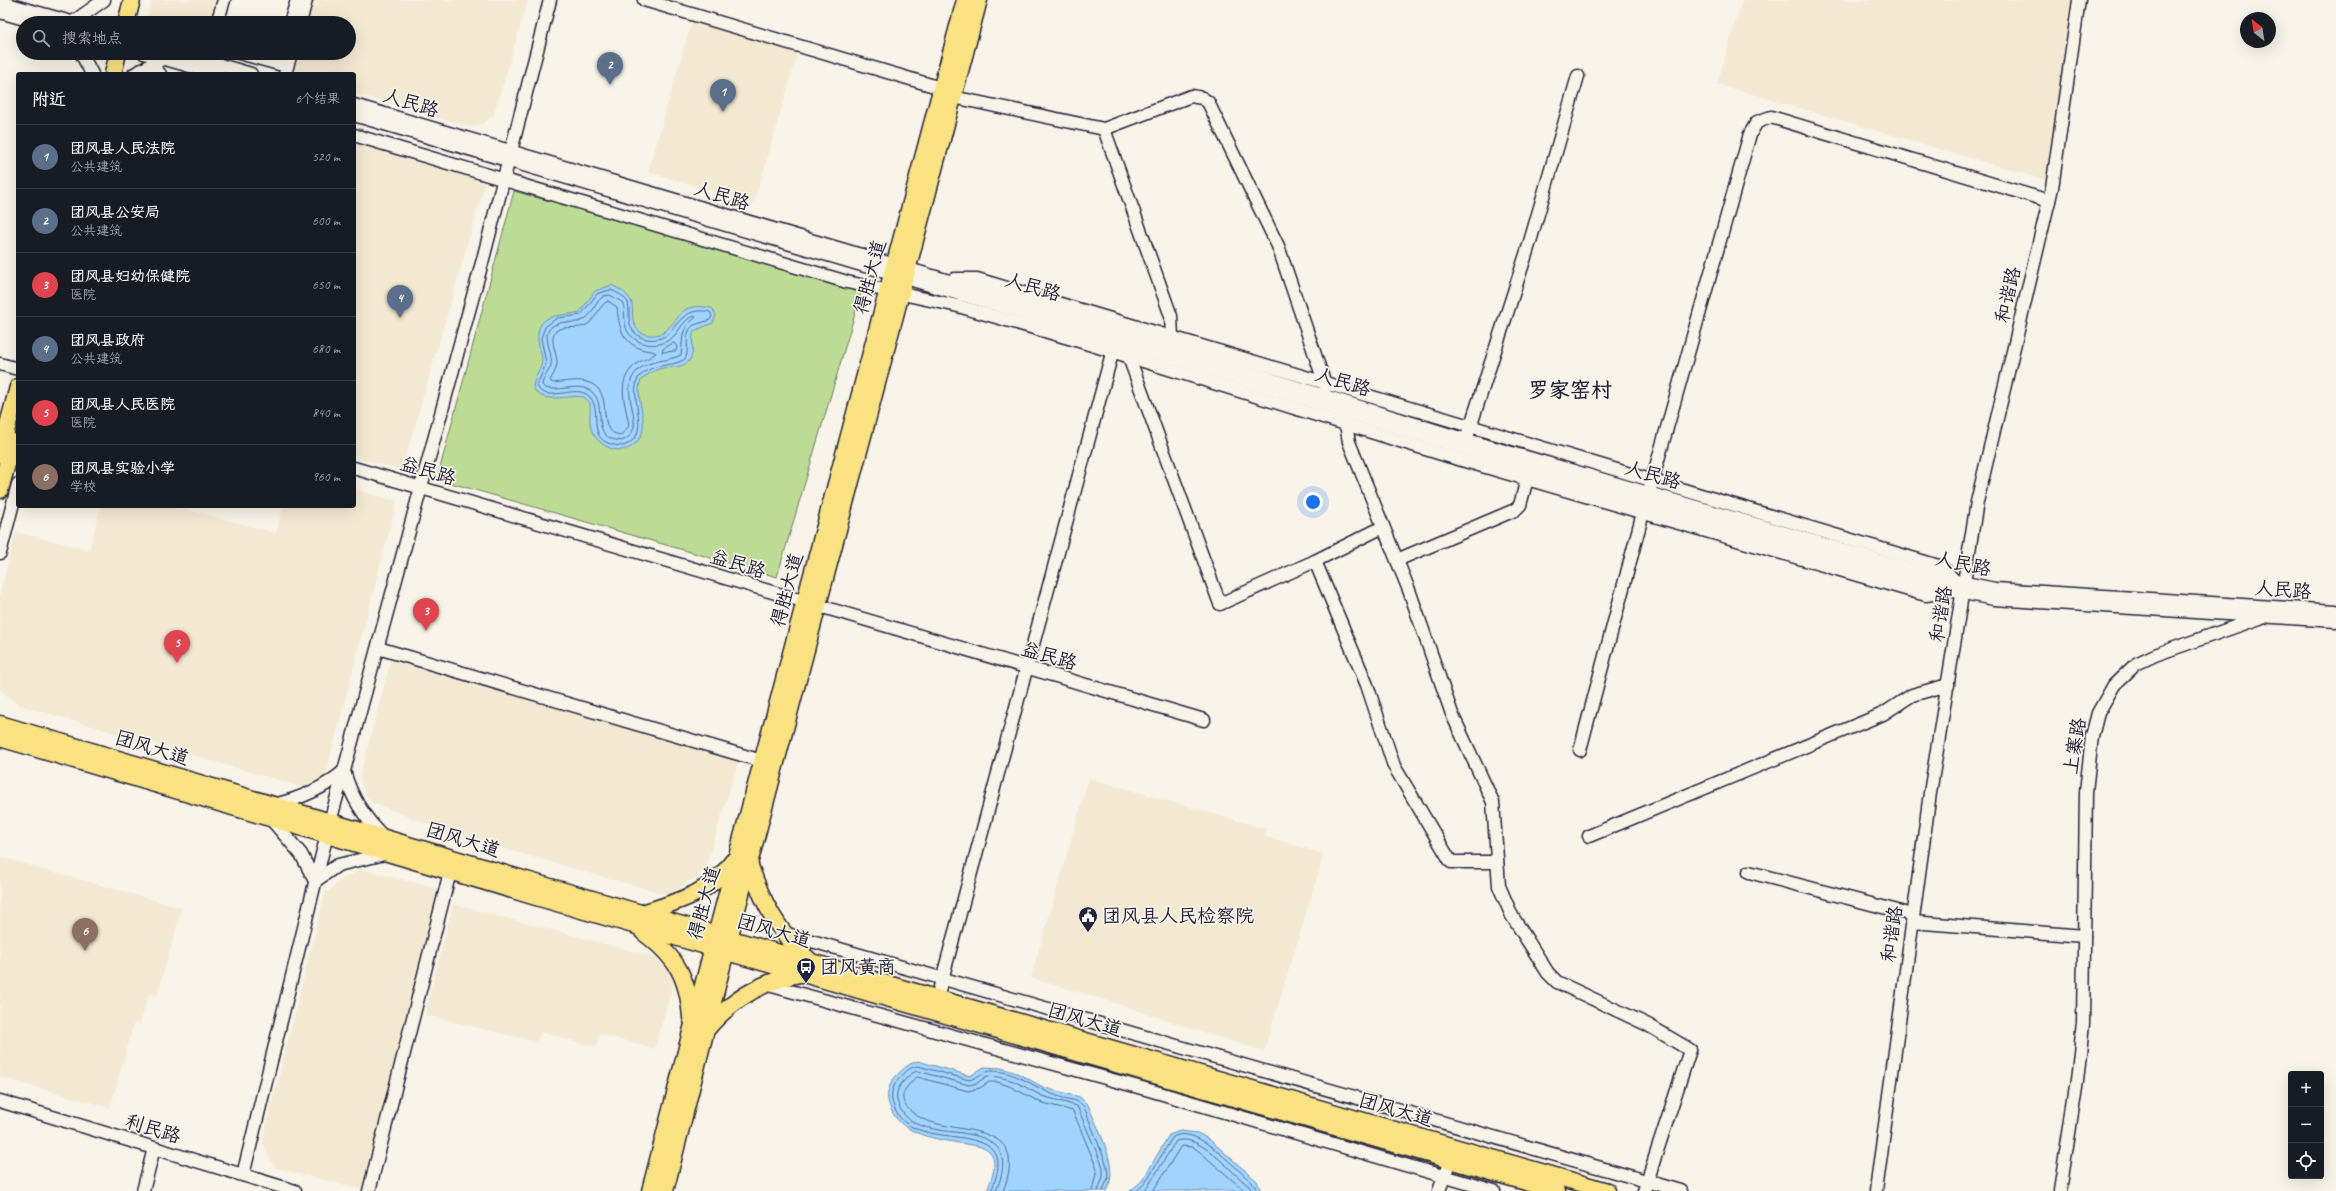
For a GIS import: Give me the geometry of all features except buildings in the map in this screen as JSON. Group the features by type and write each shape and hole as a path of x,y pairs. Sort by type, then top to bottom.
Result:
{"main road":[{"path":"118,16 122,0"},
{"path":"128,16 132,0"},
{"name":"得胜大道","path":"650,1191 698,1030 898,279 947,93 965,0"},
{"name":"得胜大道","path":"947,93 979,0"},
{"path":"103,72 106,60"},
{"path":"113,72 116,60"},
{"path":"0,454 16,394"},
{"path":"0,490 16,431"},
{"name":"得胜大道","path":"743,859 762,761 811,605"},
{"path":"0,714 3,734"},
{"name":"团风大道","path":"3,734 329,828 384,838 639,920"},
{"name":"团风大道","path":"329,828 389,854 450,872 639,920 721,943 1557,1191"},
{"path":"743,859 766,906 807,968 765,984 732,1004 698,1030 680,969 664,948 639,920 704,890 743,859"},
{"name":"团风大道","path":"807,968 937,998 1607,1191"},
{"name":"得胜大道","path":"665,1191 698,1030"}],"street":[{"path":"83,16 104,0"},
{"path":"219,16 224,0"},
{"path":"292,16 297,0"},
{"path":"302,16 306,0"},
{"path":"243,1175 315,881 504,180 550,0"},
{"path":"644,0 947,93 1104,129 1191,96 1202,98 1208,102 1278,246 1329,397"},
{"name":"和谐路","path":"1876,1191 1930,793 1948,685 1959,587 1977,502 2049,201 2079,0"},
{"path":"0,2 49,16"},
{"path":"0,12 16,17"},
{"path":"85,60 91,72"},
{"path":"138,72 161,60"},
{"path":"167,60 211,72"},
{"path":"203,60 244,72"},
{"path":"264,60 279,64 280,60"},
{"path":"286,72 289,60"},
{"path":"150,65 158,72"},
{"path":"1466,440 1529,245 1578,76"},
{"name":"人民路","path":"356,106 898,279 940,279 1088,322 1466,440 1646,503"},
{"name":"人民路","path":"356,116 510,156"},
{"path":"1580,750 1652,481 1750,134 1757,122 1771,117 2049,201"},
{"path":"1104,129 1171,316 1172,337"},
{"path":"356,136 839,280 898,279 958,306 1117,345 1128,357 1220,604 1315,561 1383,527"},
{"path":"940,279 977,279 1942,567 1959,587 1926,595 1646,503 1527,479 1128,357"},
{"path":"937,998 1026,668 1117,345"},
{"name":"人民路","path":"1117,345 1646,503 1936,578 1994,599 2336,621"},
{"path":"0,364 16,368"},
{"path":"1344,412 1348,442 1397,560 1452,714 1493,802 1500,886 1512,916 1548,973 1558,982 1648,1025 1690,1050 1646,1186"},
{"name":"益民路","path":"356,469 811,605 1204,720"},
{"path":"1397,560 1516,510 1520,505 1527,479"},
{"path":"0,553 16,492"},
{"path":"1315,561 1367,685 1389,756 1398,775 1452,862 1497,862"},
{"name":"人民路","path":"1959,587 2336,612"},
{"name":"上寨路","path":"2060,1191 2081,1049 2085,999 2084,936 2086,792 2095,724 2106,698 2121,678 2145,659 2265,616"},
{"path":"378,648 762,761"},
{"path":"1589,836 1883,714 1912,695 1948,685"},
{"path":"315,881 301,854 272,812 315,791 344,771"},
{"path":"344,771 351,792 361,811 384,838"},
{"path":"315,881 338,865 389,854"},
{"path":"369,1191 450,872"},
{"path":"1748,872 1913,919 2084,936"},
{"path":"784,933 942,978 1646,1186 1681,1191"},
{"path":"765,984 1148,1090 1494,1191"},
{"name":"利民路","path":"0,1101 295,1191"},
{"path":"143,1191 154,1148"},
{"path":"1439,1191 1450,1160"}],"shaded area":[{"path":"152,0 224,0 219,16 147,16"},
{"path":"313,0 528,0 494,114 484,123 470,127 356,94 356,72 292,72 295,60 356,60 356,16 308,16"},
{"path":"1742,0 2071,0 2046,180 1717,84"},
{"path":"692,21 798,52 754,203 648,172"},
{"path":"356,144 486,180 402,470 356,458"},
{"path":"356,491 397,501 325,777 302,787 19,705 0,690 0,593 16,532 89,550 100,508 181,508 276,533 282,508 356,508"},
{"path":"391,661 739,760 704,872 668,895 469,839 372,803 364,793 360,776"},
{"path":"1089,778 1266,829 1264,836 1324,854 1264,1051 1112,1002 1031,978"},
{"path":"0,857 182,908 157,995 149,993 140,1024 134,1023 110,1108 0,1077"},
{"path":"361,869 442,890 366,1190 276,1168 268,1156 263,1139 325,894 341,880"},
{"path":"453,904 655,957 666,968 674,980 655,1049 600,1034 596,1047 540,1032 537,1042 425,1015"}],"green space":[{"path":"514,191 862,290 777,577 437,479"}],"water":[{"path":"612,285 623,292 631,301 633,320 636,327 642,333 654,335 663,333 683,312 693,307 712,308 716,315 713,323 694,331 693,350 691,358 686,364 657,370 641,380 639,397 643,430 635,444 623,450 617,450 605,446 595,437 590,424 590,403 584,397 548,398 537,393 533,387 542,363 538,339 541,324 546,319 552,317 580,312 595,291"},
{"path":"918,1061 970,1076 984,1067 1001,1068 1017,1073 1045,1088 1080,1097 1088,1105 1106,1148 1111,1172 1110,1182 1106,1191 987,1191 994,1171 992,1155 988,1151 977,1146 931,1138 920,1134 901,1123 894,1115 888,1098 888,1092 892,1081 910,1064"},
{"path":"1180,1131 1198,1133 1210,1140 1257,1181 1261,1191 1130,1191 1142,1181 1169,1135"}],"place":[{"name":"团风县公安局","path":"610,85"},
{"name":"团风县人民法院","path":"723,112"},
{"name":"团风县政府","path":"400,318"},
{"name":"团风县妇幼保健院","path":"426,631"},
{"name":"团风县人民医院","path":"177,663"},
{"name":"团风县人民检察院","path":"1088,933"},
{"name":"团风县实验小学","path":"85,951"},
{"name":"团风黄商","path":"806,984"}],"district":[{"name":"罗家窑村","path":"1570,390"}]}
